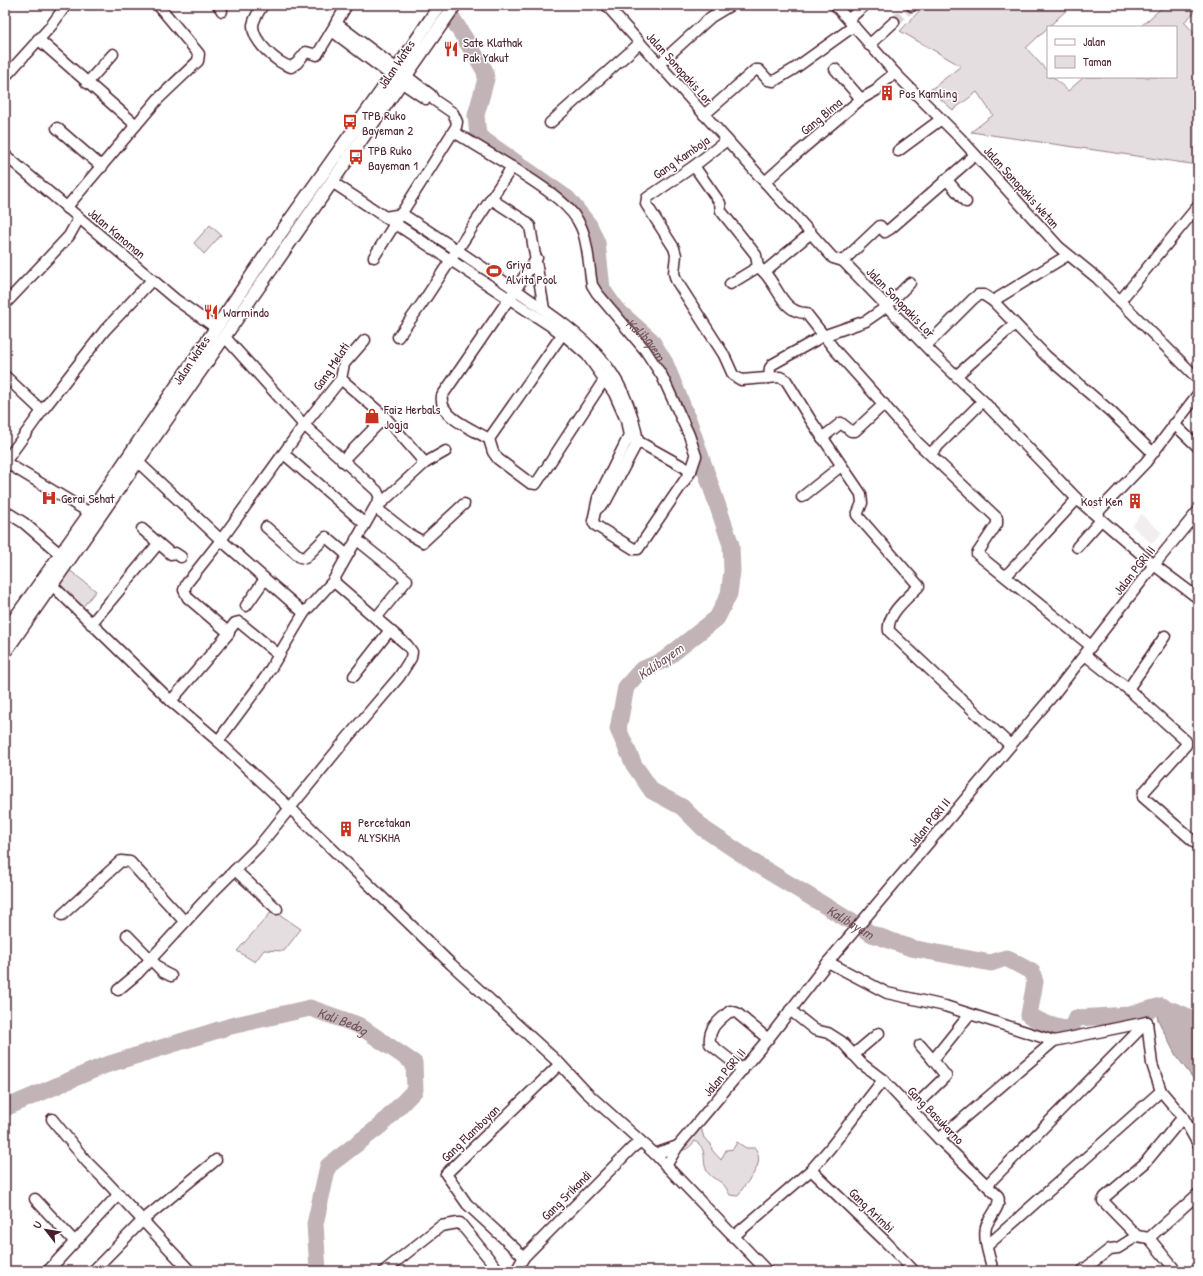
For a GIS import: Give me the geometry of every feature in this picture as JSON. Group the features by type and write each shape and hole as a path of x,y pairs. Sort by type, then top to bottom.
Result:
{"main road":[{"name":"Jalan Wates","path":"435,23 440,5"},
{"name":"Jalan Wates","path":"5,652 49,581 60,554 220,332 435,23 455,5"},
{"name":"Jalan Wates","path":"5,632 49,581 138,462 220,332 332,182 399,76"}],"street":[{"path":"66,208 158,99 199,58 199,54 158,5"},
{"path":"262,5 254,21 255,35 275,59 282,65 291,67 297,63 306,52 316,54 347,5"},
{"name":"Jalan Sonopakis Lor","path":"606,5 833,258 843,261 886,307 983,401 1077,499 1154,565 1198,598"},
{"path":"659,64 711,17 731,5"},
{"name":"Jalan Sonopakis Wetan","path":"835,5 895,73 1068,254 1097,278 1198,379"},
{"path":"704,115 755,70 759,70 769,81 774,81 794,69 852,23 865,5"},
{"path":"5,77 51,26 60,7"},
{"path":"869,45 894,22"},
{"path":"334,27 399,76 431,95 434,100 453,113 457,122 454,132 374,258"},
{"path":"38,39 136,125"},
{"path":"550,123 640,43"},
{"path":"87,83 113,54"},
{"path":"835,69 861,99"},
{"name":"Gang Bima","path":"765,182 861,99 874,92 895,73"},
{"path":"898,152 940,120"},
{"path":"57,128 102,167"},
{"path":"454,132 512,167 562,204 573,214 582,228 592,285 645,350 662,376 689,435 696,456 691,471 638,549 634,549 595,525 593,521 597,509 598,498 633,438"},
{"name":"Gang Kamboja","path":"727,140 694,166 649,195 646,204 675,252 674,273 676,280 724,355 733,375 741,380 769,378"},
{"name":"Jalan Kanoman","path":"5,155 175,299 220,332 304,425 342,461 377,491 380,498 376,508"},
{"path":"843,261 880,226 885,232 890,229 975,155"},
{"path":"694,166 720,203 721,211 756,255 761,270 788,306 798,313 806,313 823,336 930,454 997,518 997,524 977,554 1091,646"},
{"path":"398,337 423,302 512,167"},
{"path":"946,179 966,202"},
{"path":"332,182 451,259 509,299 566,330"},
{"path":"491,199 525,221 530,226 537,258 544,309"},
{"path":"1120,301 1198,206"},
{"path":"385,217 402,214 457,249 544,309 566,330 608,377 633,438 691,471"},
{"path":"7,299 69,236 79,218"},
{"path":"730,284 761,270 810,233"},
{"path":"993,301 1068,254"},
{"path":"490,439 452,418 445,412 441,401 445,391 537,258"},
{"path":"90,513 5,462 42,411 105,330 152,280"},
{"path":"910,284 886,307 866,321 823,336 773,364 770,368 769,378 780,377 786,380 822,438 862,497 862,503 857,515 919,586 891,617 888,626 889,631 1010,745"},
{"path":"926,346 973,299 978,295 984,295 993,301 1046,356 1110,411 1152,452"},
{"path":"956,376 1015,324"},
{"path":"566,330 490,439 492,452 498,459 530,483 536,484 608,377"},
{"name":"Gang Melati","path":"228,632 221,628 188,598 184,590 187,583 221,540 304,425 341,379 344,364 365,340"},
{"path":"5,376 42,411"},
{"path":"341,379 385,417 425,463"},
{"path":"1077,547 1099,517 1146,462 1152,452 1198,394"},
{"path":"930,454 983,401"},
{"path":"822,438 841,423 851,430 855,430 884,404"},
{"path":"342,461 385,417"},
{"path":"1174,424 1198,447"},
{"path":"218,741 265,678 304,613 333,581 346,554 376,508 425,463 446,451"},
{"path":"284,454 365,524"},
{"path":"138,462 221,540 304,613"},
{"path":"802,497 841,466"},
{"path":"1006,576 1077,499"},
{"path":"376,508 409,534 423,542 464,504"},
{"path":"5,511 24,523 60,554"},
{"name":"Jalan PGRI II","path":"666,1166 678,1146 743,1070 828,962 926,847 1085,654 1154,565 1198,512"},
{"path":"266,527 300,558 305,558 326,536 346,554"},
{"path":"142,529 171,554 175,553 181,558"},
{"path":"356,539 407,580 376,618"},
{"path":"91,624 158,544"},
{"path":"246,606 265,580"},
{"path":"49,581 91,624 171,701 218,741 291,809 451,964 560,1064 575,1082 655,1154 767,1271"},
{"path":"118,990 137,974 259,846 399,677 411,658 412,654 410,649 333,581"},
{"path":"171,701 229,634 228,632 235,623 239,622 279,655"},
{"path":"354,676 390,630"},
{"path":"1128,689 1165,636"},
{"path":"1085,654 1128,689 1186,742 1186,745 1144,792 1143,797 1197,843"},
{"path":"62,915 121,861 126,861 130,862 185,922"},
{"path":"235,870 277,909"},
{"path":"127,935 163,972 171,976"},
{"path":"828,962 887,993 945,1006 969,1015 1054,1040 1147,1022"},
{"name":"Gang Basukarno","path":"790,1010 815,1030 828,1033 842,1042 862,1064 883,1080 939,1139 988,1185 999,1199 986,1230 992,1271"},
{"path":"743,1070 710,1044 710,1033 716,1023 730,1011 736,1013 768,1039"},
{"path":"933,1060 969,1015"},
{"path":"1147,1022 1152,1064 1161,1091 1183,1117 1198,1144"},
{"path":"988,1185 1147,1022"},
{"path":"853,1055 879,1033"},
{"path":"939,1139 1054,1040"},
{"path":"912,1109 946,1076 920,1045"},
{"name":"Gang Flamboyan","path":"524,1257 467,1204 446,1174 560,1064"},
{"path":"733,1237 810,1170 830,1148 883,1080"},
{"path":"988,1245 1161,1091"},
{"path":"1176,1271 1149,1238 1137,1236 1104,1201 1108,1194 1145,1163 1183,1117"},
{"path":"52,1119 87,1162 119,1194 190,1271"},
{"name":"Gang Srikandi","path":"516,1271 524,1257 632,1148 640,1142"},
{"path":"655,1154 678,1146"},
{"path":"93,1271 143,1220 216,1160"},
{"name":"Gang Arimbi","path":"810,1170 885,1241 914,1271"},
{"path":"48,1271 74,1241 119,1194"},
{"path":"1149,1238 1198,1194"},
{"path":"35,1199 74,1241"},
{"path":"384,1271 441,1226 458,1223 460,1223 499,1271"},
{"path":"1082,1271 1110,1249 1118,1248 1137,1236"}],"shaded area":[{"path":"1141,514 1162,533 1152,544 1132,526"},
{"path":"1161,998 1198,1014 1198,1085 1175,1054 1158,1020 1157,1014"}],"green space":[{"path":"925,5 1072,5 1050,26 1047,26 1047,28 1026,48 1047,71 1047,78 1054,78 1068,91 1083,78 1177,78 1177,26 1141,26 1165,5 1198,5 1198,9 1184,22 1198,37 1198,165 971,132 993,115 977,92 953,110 930,90 961,66 900,31"},
{"path":"210,225 221,235 204,254 194,243"},
{"path":"68,569 96,591 81,609 58,584"},
{"path":"273,910 301,929 284,951 264,950 255,962 237,951"},
{"path":"700,1124 704,1138 711,1144 712,1150 721,1160 726,1150 733,1149 737,1142 746,1148 755,1148 759,1161 757,1167 738,1196 730,1195 724,1185 710,1175 705,1166 702,1147 695,1141 684,1150 677,1150 670,1145 689,1128"}],"waterway":[{"name":"Kalibayem","path":"444,5 485,71 486,79 476,115 478,136 568,199 589,225 597,243 602,289 616,309 651,340 665,363 689,422 731,545 732,571 729,594 717,618 664,660 641,670 626,687 618,729 634,765 652,791 682,807 704,829 761,867 872,934 911,948 991,963 1006,958 1032,972 1035,982 1029,1015 1044,1023 1054,1027 1071,1029 1076,1018 1130,1015 1161,1006 1184,1015 1198,1025"},
{"name":"Kali Bedog","path":"5,1108 103,1066 231,1026 310,1008 358,1025 414,1063 415,1090 380,1126 328,1166 315,1224 318,1271"}],"tunnel":[{"path":"894,22 912,6"}],"place":[{"name":"Sate Klathak Pak Yakut","path":"451,49"},
{"name":"Pos Kamling","path":"887,93"},
{"name":"TPB Ruko Bayeman 2","path":"350,122"},
{"name":"TPB Ruko Bayeman 1","path":"356,157"},
{"name":"Griya Alvita Pool","path":"494,271"},
{"name":"Warmindo","path":"211,312"},
{"name":"Faiz Herbals Jogja","path":"372,416"},
{"name":"Gerai Sehat","path":"49,498"},
{"name":"Kost Ken","path":"1135,501"},
{"name":"Percetakan ALYSKHA","path":"346,829"}]}
